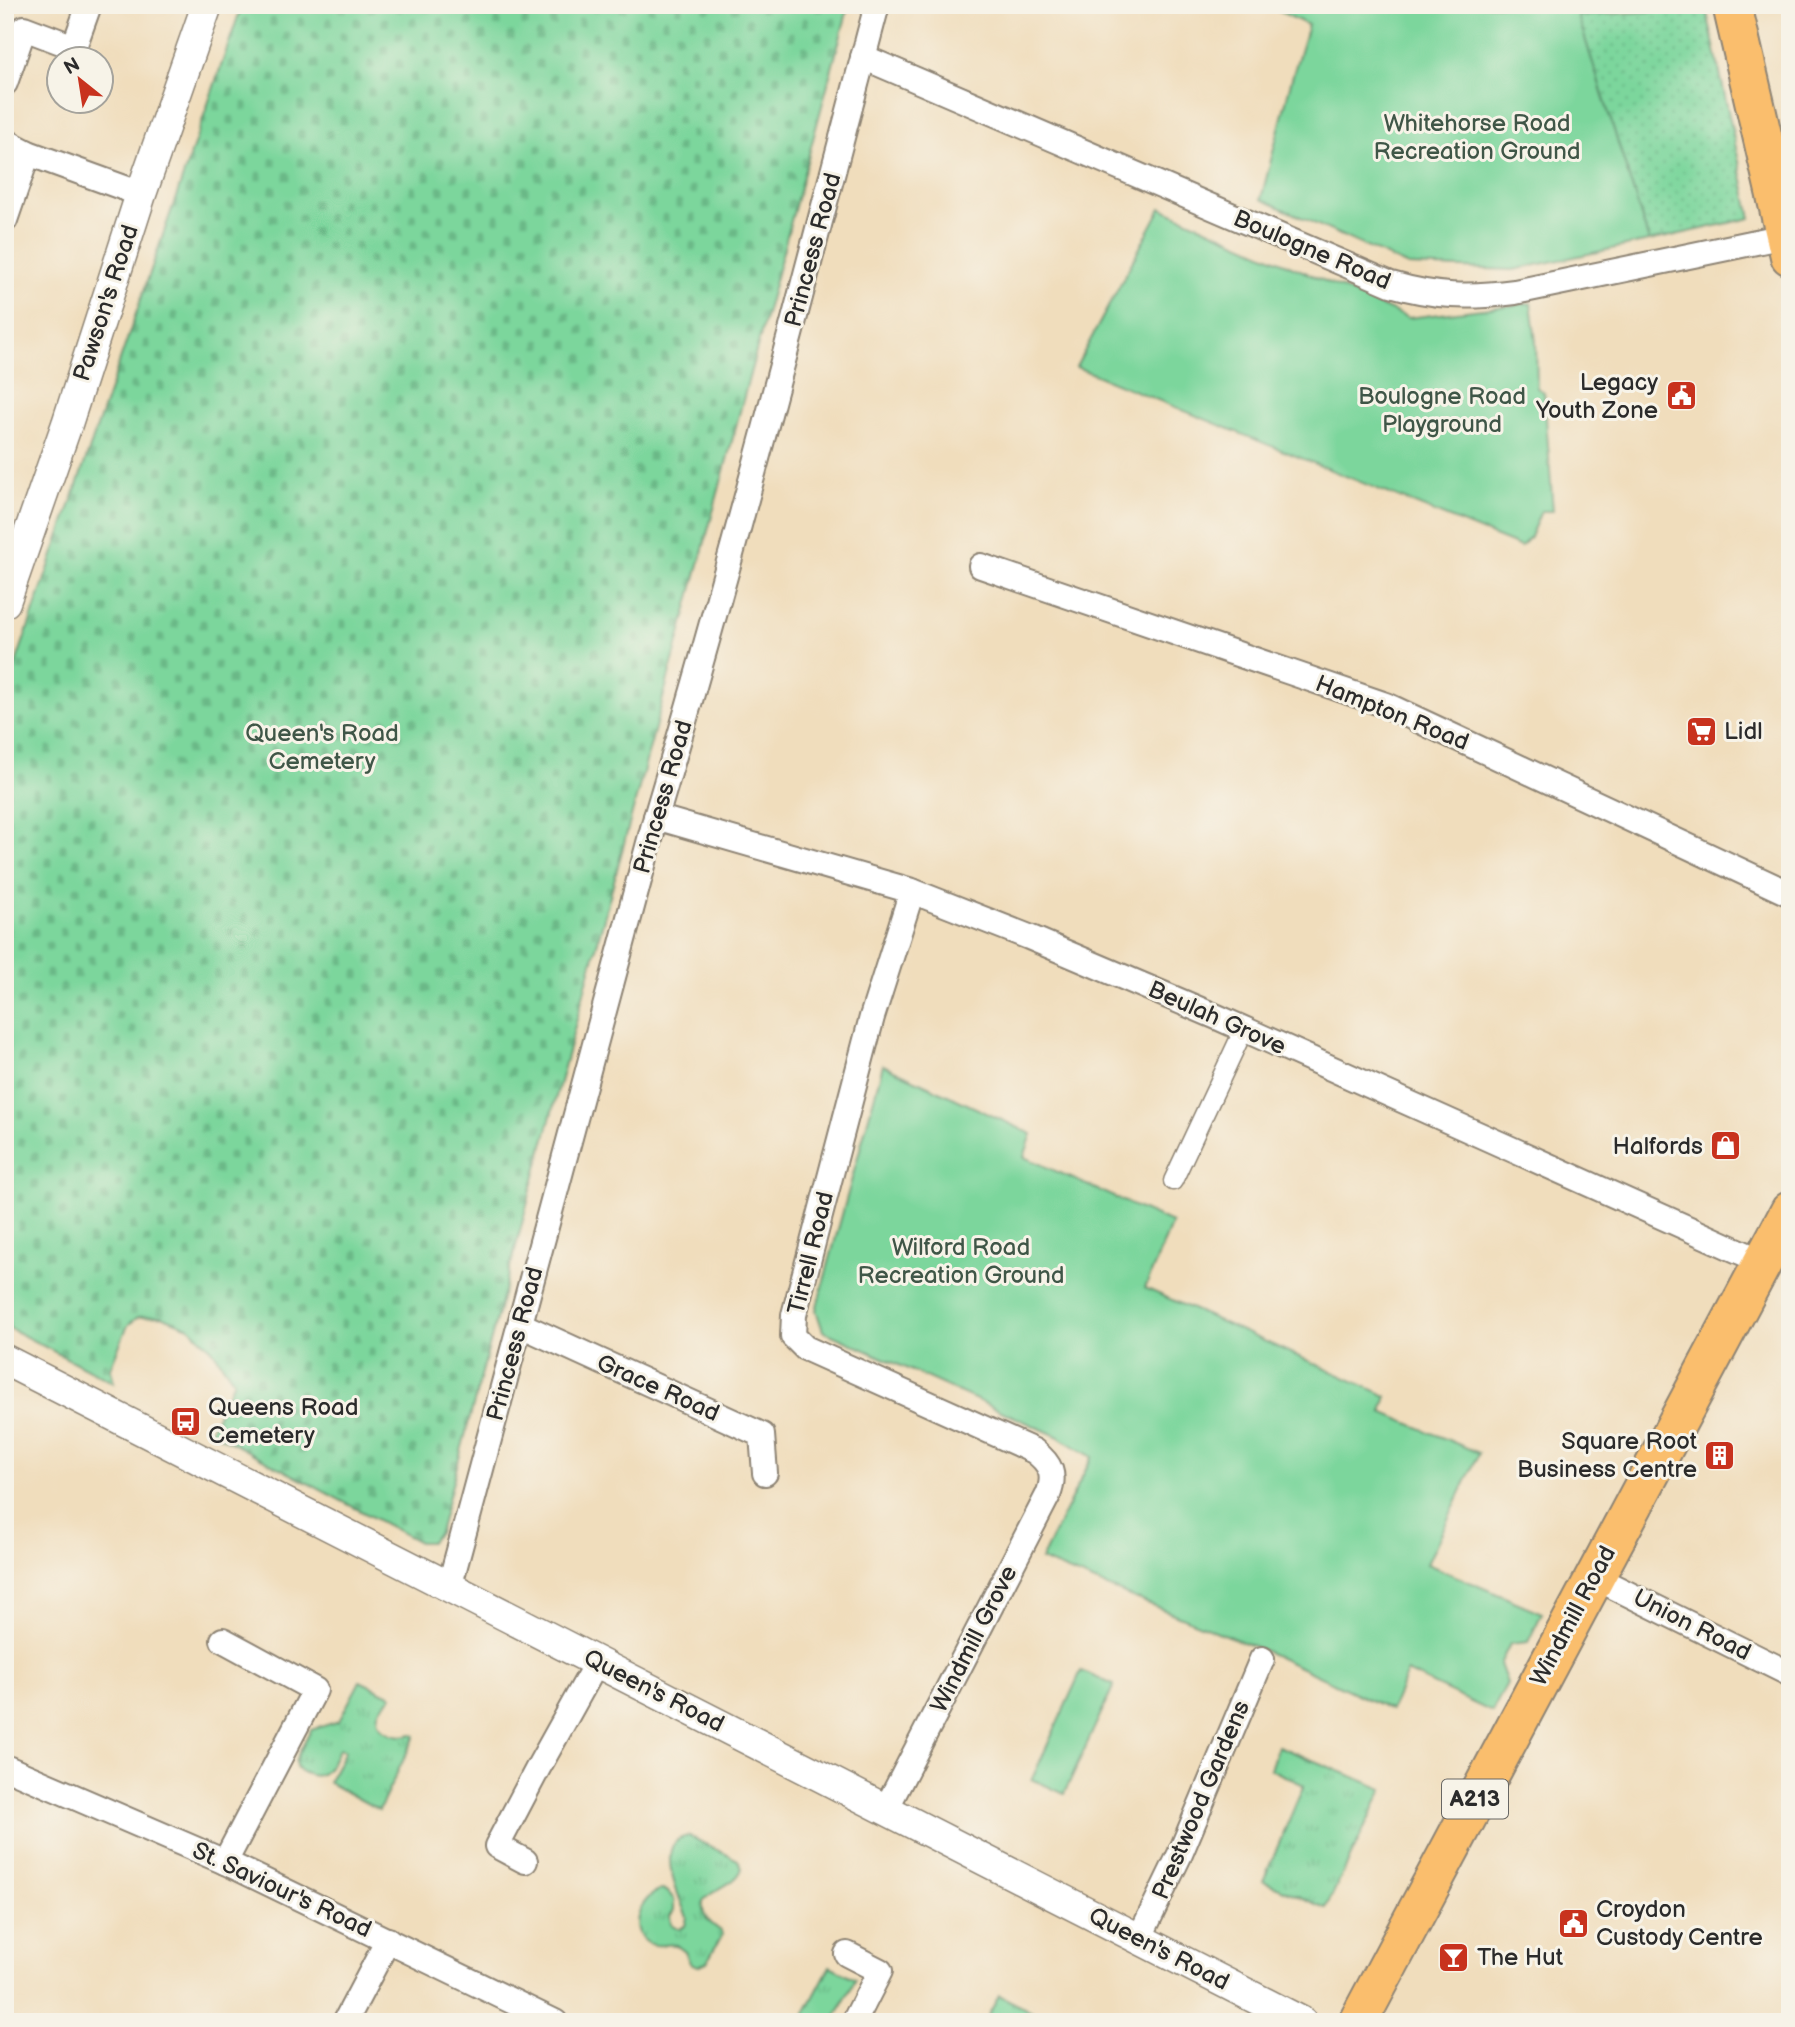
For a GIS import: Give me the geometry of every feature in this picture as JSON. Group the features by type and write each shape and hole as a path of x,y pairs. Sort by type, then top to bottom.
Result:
{"main road":[{"path":"1732,5 1787,246"},
{"name":"Windmill Road","path":"1358,2022 1790,1211"}],"street":[{"path":"5,83 24,28 74,47 89,5"},
{"name":"Pawson's Road","path":"5,602 207,5"},
{"name":"Princess Road","path":"449,1588 656,817 688,711 765,429 877,5"},
{"name":"Boulogne Road","path":"863,57 1391,284 1422,293 1478,297 1787,246"},
{"path":"5,141 28,153 141,194"},
{"path":"5,220 28,153"},
{"name":"Hampton Road","path":"981,566 1386,705 1790,894"},
{"name":"Beulah Grove","path":"656,817 912,891 1029,937 1244,1029 1763,1262"},
{"name":"Tirrell Road","path":"912,891 868,1031 793,1315 793,1336 805,1348 1034,1451 1050,1466"},
{"path":"1173,1181 1244,1029"},
{"name":"Grace Road","path":"521,1325 762,1435 765,1473"},
{"name":"Queen's Road","path":"5,1360 1302,2022"},
{"name":"Windmill Grove","path":"886,1809 1048,1495 1052,1485 1050,1466"},
{"name":"Union Road","path":"1594,1577 1790,1674"},
{"path":"223,1640 315,1690 225,1862"},
{"name":"Prestwood Gardens","path":"1139,1940 1180,1854 1262,1659"},
{"path":"524,1861 498,1846 597,1662"},
{"name":"St. Saviour's Road","path":"5,1767 225,1862 555,2022"},
{"path":"345,2022 388,1940"},
{"path":"846,1954 880,1972 854,2022"}],"green space":[{"name":"Queen's Road Cemetery","path":"242,5 849,5 439,1533 430,1542 419,1542 210,1431 234,1381 212,1349 189,1327 161,1316 138,1317 128,1325 110,1368 114,1383 5,1326 5,695"},
{"name":"Whitehorse Road Recreation Ground","path":"1266,5 1576,5 1649,241 1513,270 1408,266 1261,199 1308,25"},
{"path":"1706,8 1751,218 1649,241 1578,16"},
{"name":"Boulogne Road Playground","path":"1161,208 1408,318 1531,303 1536,342 1537,388 1544,392 1553,511 1541,511 1530,537 1521,547 1076,367"},
{"name":"Wilford Road Recreation Ground","path":"883,1065 1032,1134 1024,1157 1172,1223 1145,1288 1387,1396 1382,1412 1479,1453 1427,1564 1542,1613 1528,1642 1510,1644 1500,1664 1507,1683 1492,1712 1407,1672 1391,1710 1267,1652 1041,1560 1092,1457 1059,1437 823,1331 816,1310"},
{"path":"1081,1671 1114,1685 1064,1794 1032,1779"},
{"path":"360,1681 392,1696 378,1716 381,1727 392,1734 415,1736 379,1810 328,1782 345,1751 340,1748 327,1770 318,1775 300,1771 295,1761 311,1730 339,1721"},
{"path":"1278,1746 1383,1789 1326,1908 1263,1881 1304,1785 1270,1769"},
{"path":"689,1836 738,1860 742,1868 735,1878 703,1901 705,1915 722,1935 707,1962 698,1966 690,1963 685,1952 676,1945 648,1943 641,1937 637,1922 647,1899 661,1890 667,1891 674,1899 671,1924 679,1929 685,1926 687,1917 674,1884 670,1858 672,1848 678,1840"},
{"path":"830,1966 856,1979 833,2022 811,2022 803,2017"},
{"path":"999,1995 1049,2021 1049,2022 985,2022"}],"place":[{"name":"Legacy Youth Zone","path":"1681,396"},
{"name":"Lidl","path":"1701,731"},
{"name":"Halfords","path":"1726,1146"},
{"name":"Queens Road Cemetery","path":"185,1421"},
{"name":"Square Root Business Centre","path":"1720,1455"},
{"name":"Croydon Custody Centre","path":"1573,1923"},
{"name":"The Hut","path":"1454,1957"}]}
